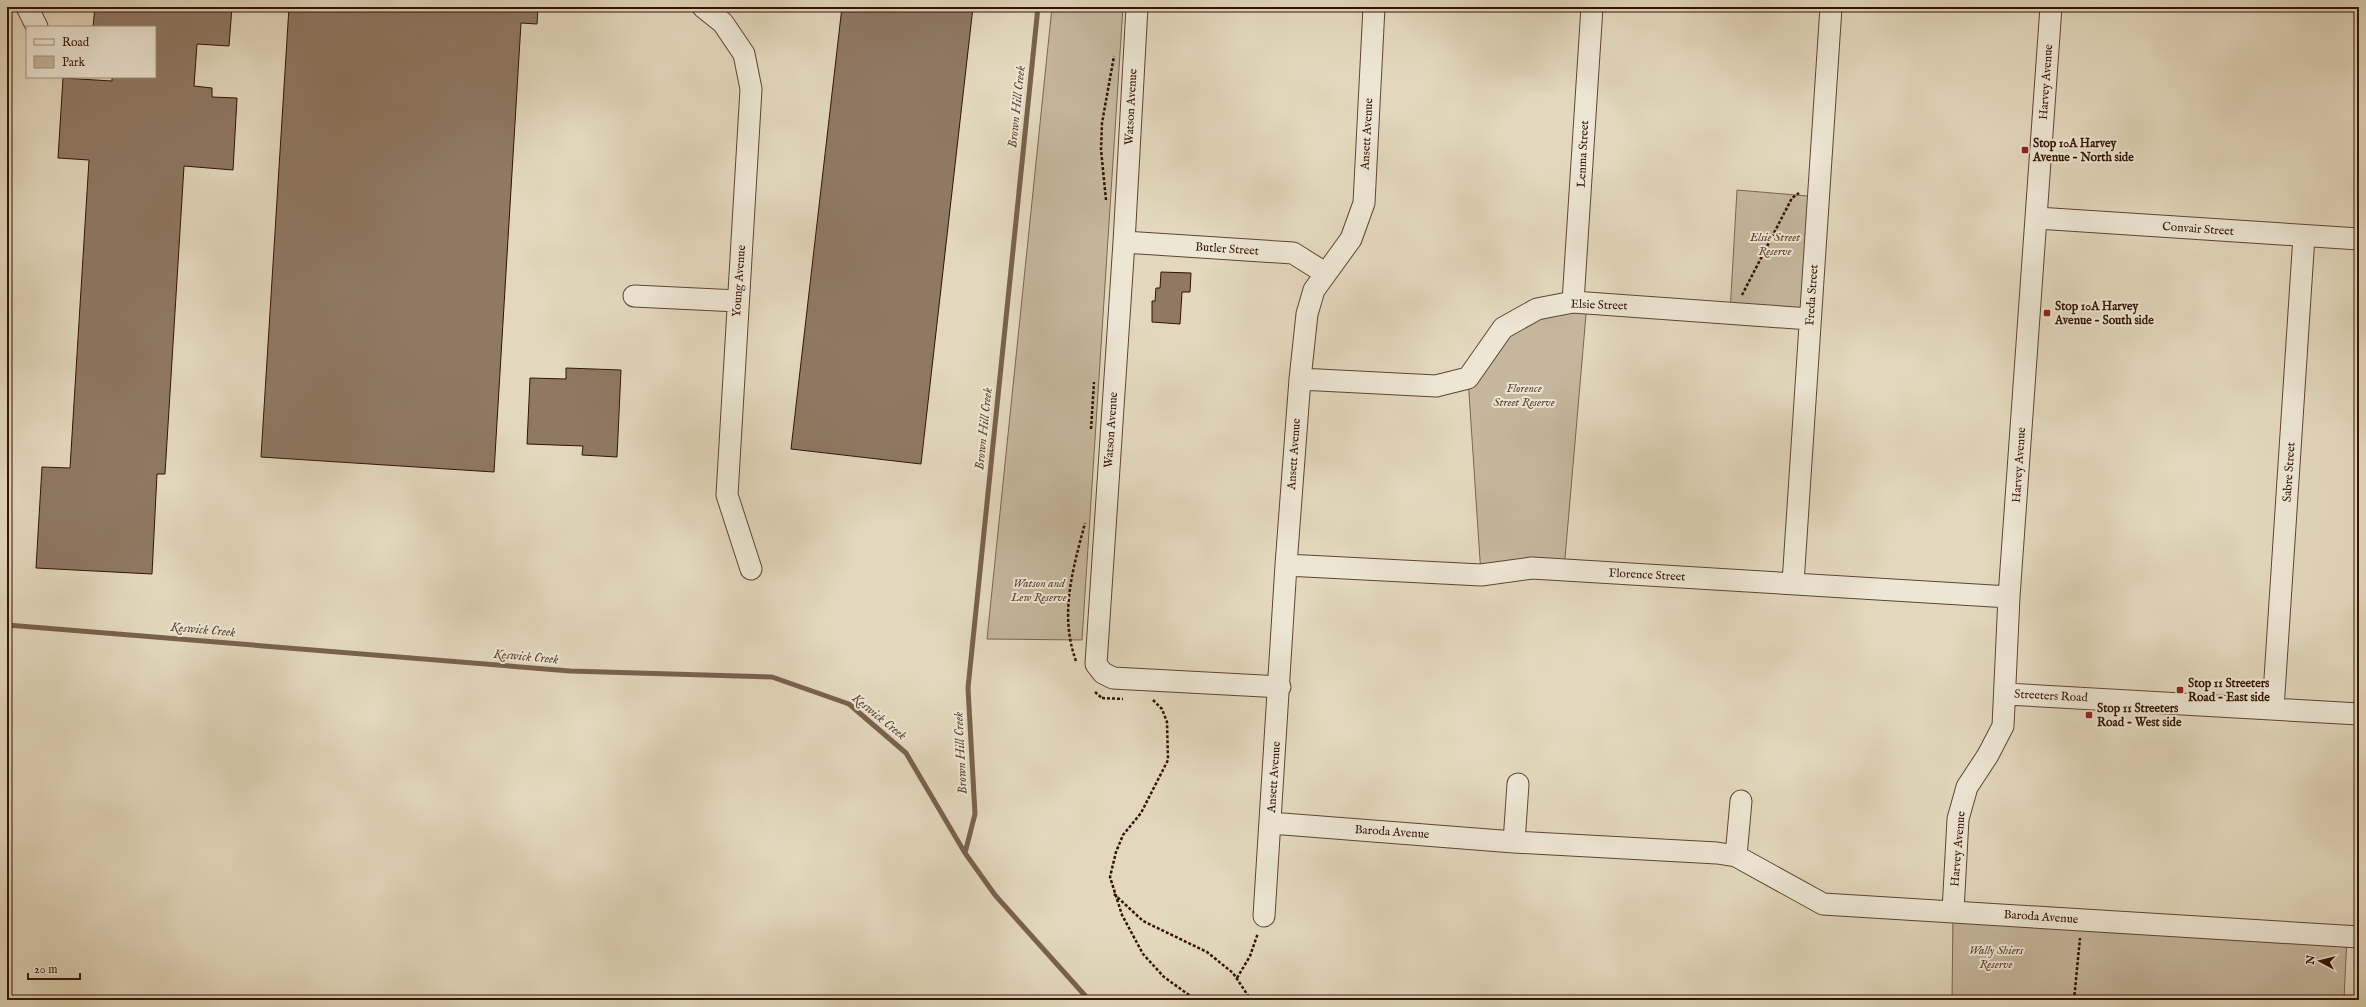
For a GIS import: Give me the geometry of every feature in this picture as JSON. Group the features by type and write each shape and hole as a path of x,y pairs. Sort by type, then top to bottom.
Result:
{"street":[{"path":"27,7 36,26"},
{"name":"Young Avenue","path":"703,7 723,23 744,54 751,89 727,495 750,569"},
{"name":"Watson Avenue","path":"1113,678 1103,673 1096,664 1096,643 1124,242 1137,7"},
{"name":"Ansett Avenue","path":"1264,916 1280,687 1286,565 1300,379 1307,314 1314,290 1325,272 1351,239 1364,203 1374,7"},
{"name":"Lenma Street","path":"1573,302 1592,7"},
{"name":"Freda Street","path":"1793,583 1831,7"},
{"name":"Harvey Avenue","path":"1953,911 1958,819 1967,787 1988,756 2003,726 2006,694 2009,596 2051,7"},
{"name":"Convair Street","path":"2037,218 2359,239"},
{"name":"Sabre Street","path":"2273,709 2304,236"},
{"name":"Butler Street","path":"1124,242 1293,253 1325,272"},
{"path":"634,296 738,301"},
{"name":"Elsie Street","path":"1300,379 1436,386 1468,378 1503,328 1537,309 1573,302 1810,319"},
{"name":"Florence Street","path":"1286,565 1481,575 1532,568 2009,596"},
{"path":"1113,678 1280,687"},
{"name":"Streeters Road","path":"2006,694 2359,714"},
{"path":"1514,842 1518,784"},
{"path":"1736,856 1741,801"},
{"name":"Baroda Avenue","path":"1270,823 1514,842 1718,853 1736,856 1823,904 2359,936"}],"path":[{"path":"1106,208 1101,150 1102,123 1115,49"},
{"path":"1742,294 1792,198 1801,192"},
{"path":"1091,433 1091,396 1095,375"},
{"path":"1078,666 1070,643 1067,621 1068,600 1072,571 1086,519"},
{"path":"1102,698 1106,688 1113,678"},
{"path":"1092,690 1102,698 1126,699"},
{"path":"1149,699 1155,701 1162,709 1167,722 1168,760 1141,813 1123,835 1116,852 1110,877 1114,894 1127,928 1142,954 1164,977 1196,1000"},
{"path":"1114,894 1143,921 1207,952 1237,978 1251,1000"},
{"path":"1237,978 1250,956 1264,916"},
{"path":"2074,1000 2082,919"}],"green space":[{"name":"Watson and Lew Reserve","path":"1052,7 1123,7 1082,640 987,639"},
{"name":"Elsie Street Reserve","path":"1737,190 1819,197 1810,319 1730,313"},
{"name":"Florence Street Reserve","path":"1587,303 1564,570 1481,575 1468,378 1503,328"},
{"name":"Wally Shiers Reserve","path":"1953,911 2347,936 2344,1000 1952,1000"}],"building":[{"path":"95,7 232,7 229,46 197,44 194,86 212,88 212,97 237,98 233,170 184,166 165,474 157,474 152,574 36,568 42,467 70,468 89,160 58,158 63,78 112,81 112,78 156,78 156,26 93,26"},
{"path":"289,7 538,7 537,24 521,23 494,472 261,457"},
{"path":"842,7 973,7 921,464 791,449"},
{"path":"1161,272 1191,273 1190,292 1182,292 1180,324 1152,322 1152,301 1155,301 1156,288 1160,288"},
{"path":"566,368 621,370 617,457 582,455 583,446 527,444 530,378 566,379"}],"waterway":[{"name":"Brown Hill Creek","path":"965,853 975,814 968,688 1038,7"},
{"name":"Keswick Creek","path":"7,625 570,671 772,677 849,704 906,753 965,853 995,895 1089,1000"}],"place":[{"name":"Stop 10A Harvey Avenue - North side","path":"2025,150"},
{"name":"Stop 10A Harvey Avenue - South side","path":"2047,313"},
{"name":"Stop 11 Streeters Road - East side","path":"2180,690"},
{"name":"Stop 11 Streeters Road - West side","path":"2089,715"}]}
